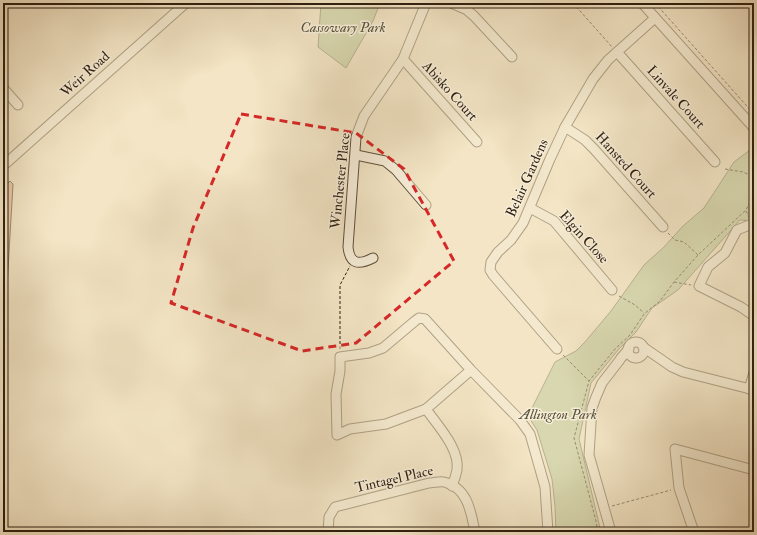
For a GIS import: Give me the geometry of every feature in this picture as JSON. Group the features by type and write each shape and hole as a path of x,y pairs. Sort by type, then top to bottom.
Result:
{"street":[{"name":"Weir Road","path":"3,166 186,3"},
{"name":"Winchester Place","path":"353,261 349,255 348,247 356,155 356,137 364,116 403,59 426,3"},
{"path":"451,3 467,10 474,16 512,57"},
{"path":"642,3 754,128"},
{"name":"Belair Gardens","path":"557,348 500,284 490,270 491,262 519,231 565,127 600,68 655,18"},
{"name":"Linvale Court","path":"617,52 715,162"},
{"name":"Abisko Court","path":"403,59 477,142"},
{"path":"3,88 18,105"},
{"name":"Hansted Court","path":"565,127 585,140 594,149 663,227"},
{"path":"356,155 385,161 396,170 426,206"},
{"name":"Elgin Close","path":"530,208 554,221 612,290"},
{"path":"754,225 752,224 738,230 725,253 708,267 699,286 741,307 754,316"},
{"path":"353,261 359,263 373,258"},
{"path":"471,370 426,409 386,424 350,429 337,434 336,394 340,371 340,357 369,353 384,348 419,318 425,319 471,370 520,420 530,434 545,488 548,532"},
{"path":"611,532 589,455 592,408 602,383 620,361 630,353 631,345 635,343 640,344 643,351 656,356 672,367 683,372 752,390 754,373"},
{"path":"630,353 637,358 643,351"},
{"path":"426,409 451,444 457,456 457,470 452,486"},
{"path":"694,532 679,488 675,449 754,470"},
{"name":"Tintagel Place","path":"328,532 329,517 335,507 429,483 443,482 462,493 468,501 475,532"}],"path":[{"path":"573,3 617,52"},
{"path":"655,3 754,114"},
{"path":"725,169 743,172 754,177"},
{"path":"663,227 675,240 684,242 698,255"},
{"path":"340,357 340,285 353,261"},
{"path":"674,282 699,286"},
{"path":"612,290 620,297 635,305 644,314"},
{"path":"557,348 589,381"},
{"path":"604,508 679,488"}],"highlighted area":[{"path":"241,114 356,133 404,169 454,261 356,343 302,351 171,303 193,228"}],"green space":[{"name":"Cassowary Park","path":"321,3 380,3 373,21 346,68 318,47"},
{"name":"Allington Park","path":"754,147 754,221 740,220 678,290 652,308 636,332 619,349 591,383 579,439 601,532 556,532 552,479 537,430 528,416 555,362 576,351 585,342 611,311 644,265 664,247 683,226 704,208 734,162"}],"building":[{"path":"10,181 13,184 7,287 3,287 3,187"}]}
